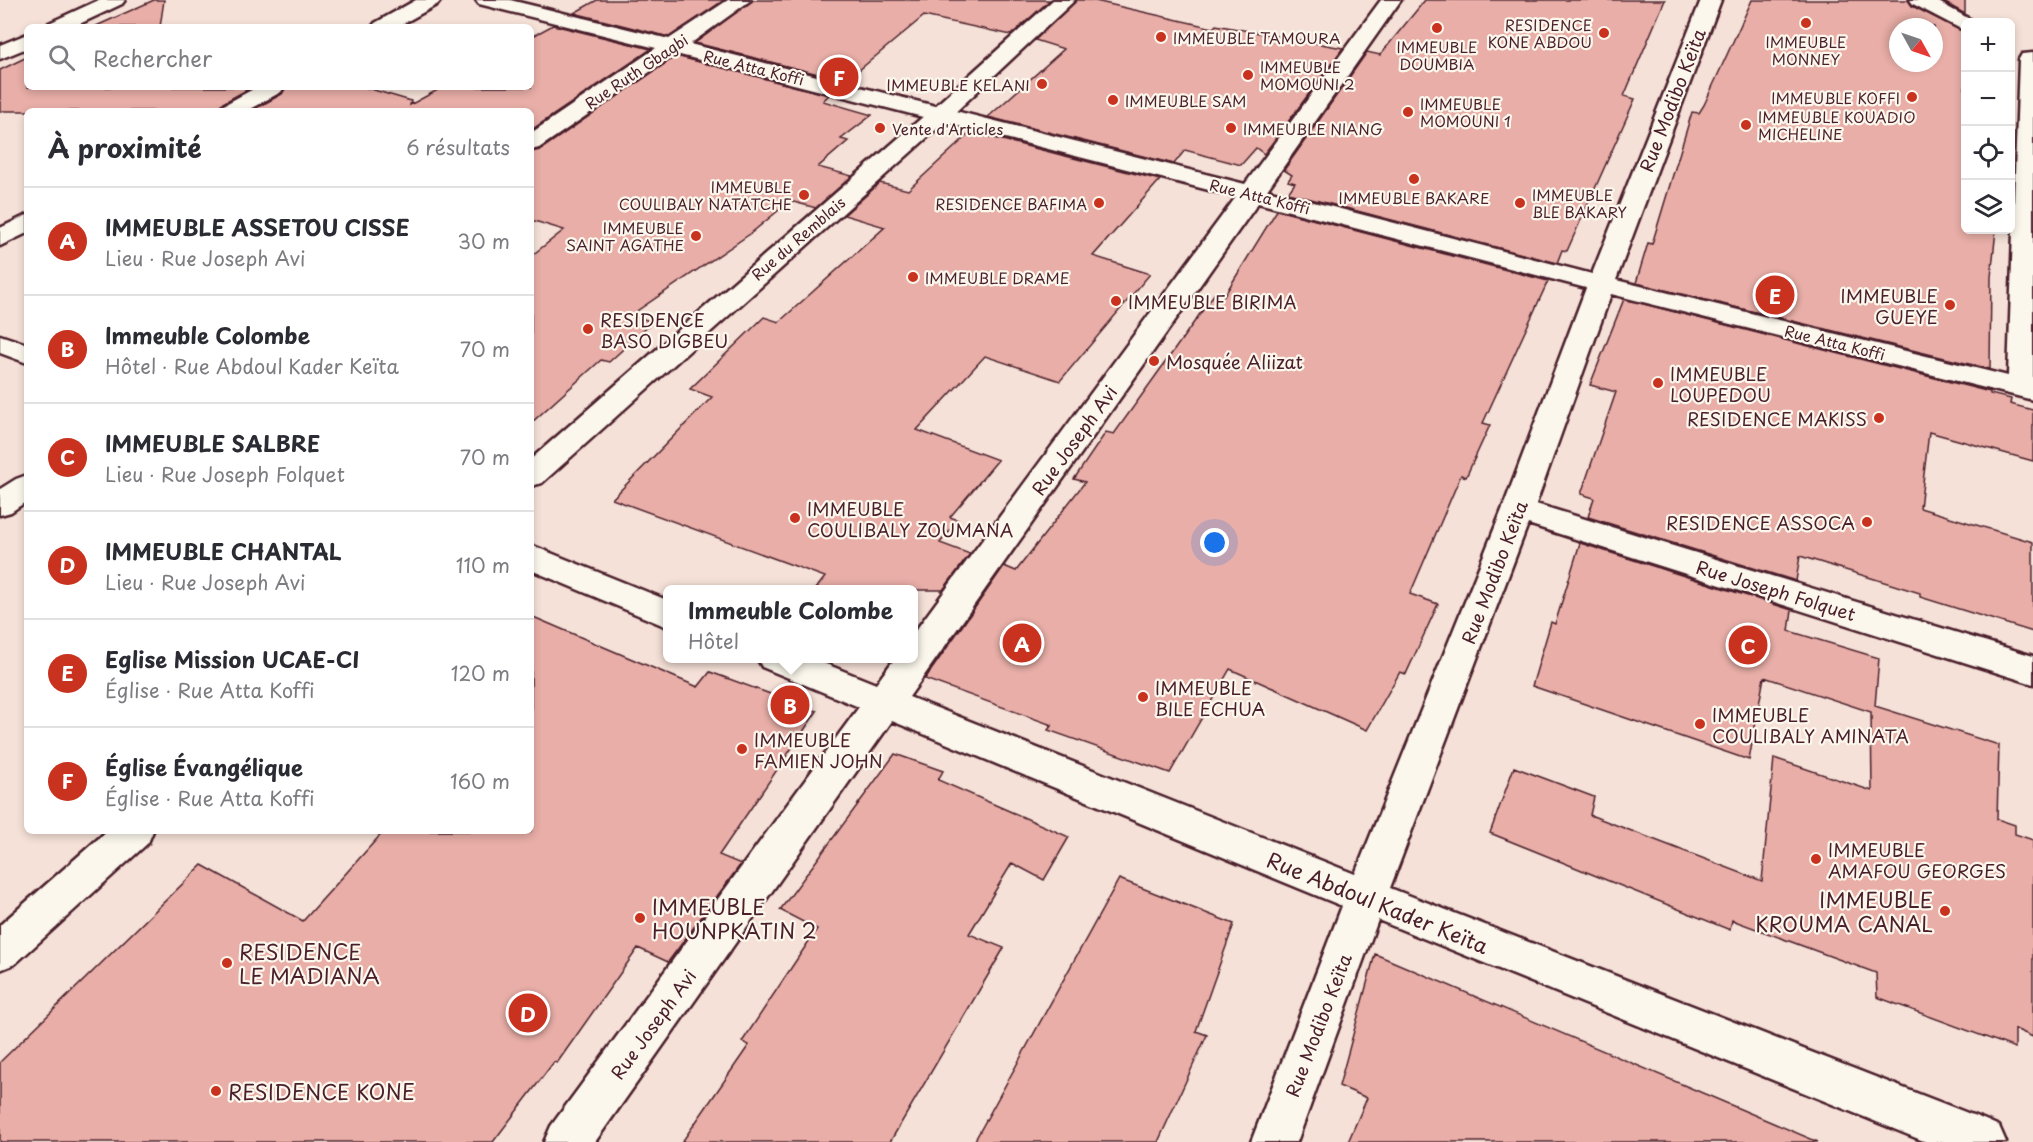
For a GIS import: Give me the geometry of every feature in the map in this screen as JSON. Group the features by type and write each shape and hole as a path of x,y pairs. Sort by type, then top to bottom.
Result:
{"street":[{"path":"63,24 115,0"},
{"path":"387,24 431,0"},
{"name":"Rue Atta Koffi","path":"486,0 941,113 1601,284 2027,390"},
{"name":"Rue Ruth Gbagbi","path":"534,141 741,0"},
{"name":"Rue du Remblais","path":"534,473 941,113 1065,0"},
{"name":"Rue Joseph Avi","path":"918,658 1391,0"},
{"name":"Rue Modibo Keïta","path":"1274,1142 1366,897 1518,510 1601,284 1711,0"},
{"path":"1920,0 1961,22"},
{"path":"0,52 24,41"},
{"path":"2024,56 2030,218 2027,390"},
{"path":"235,108 268,90"},
{"path":"0,238 24,225"},
{"path":"0,343 24,353"},
{"path":"0,504 24,488"},
{"name":"Rue Joseph Folquet","path":"1518,510 2033,670"},
{"path":"534,558 663,612"},
{"name":"Rue Abdoul Kader Keïta","path":"786,663 884,705 1967,1139"},
{"name":"Rue Joseph Avi","path":"567,1142 914,663"},
{"path":"0,951 131,834"}],"building":[{"path":"154,0 164,0 160,24 101,24"},
{"path":"597,0 724,0 669,37 574,13"},
{"path":"753,0 1050,0 1011,35 924,16 846,81 695,43"},
{"path":"1077,0 1091,0 1213,28 1216,25 1343,48 1264,154 1256,148 1241,165 1185,150 1174,164 988,117 1064,49 1035,40"},
{"path":"1425,0 1665,0 1624,96 1635,99 1567,251 1562,250 1557,263 1288,193 1295,183 1288,181 1292,175 1284,170 1367,52 1380,55"},
{"path":"1752,0 1908,0 1912,6 1936,18 1889,18 1889,72 1943,72 1943,21 1961,30 1961,234 1996,234 1991,277 1990,369 1636,283 1648,243 1652,244 1692,112 1699,113"},
{"path":"1940,0 1965,0 1965,14"},
{"path":"553,25 651,49 534,128 534,108 256,108 282,94 284,90 374,90 411,101 410,105 438,90 534,90 534,35"},
{"path":"676,56 829,95 823,101 872,115 841,139 848,141 818,167 852,176 816,208 790,201 750,234 631,315 653,322 609,362 601,360 534,420 534,254 564,230 534,221 534,151 540,150"},
{"path":"24,58 24,90 247,90 221,104 219,108 24,108 24,111 0,111 0,70"},
{"path":"971,132 1160,180 1093,256 1150,274 1060,381 985,356 917,430 998,460 950,517 958,520 940,543 970,554 943,590 918,590 918,585 819,585 825,577 612,499 712,397 690,389 764,317 779,322 885,227 844,215 880,183 908,190"},
{"path":"1277,210 1548,281 1483,423 1490,425 1466,477 1461,475 1410,594 1438,604 1406,674 1400,672 1367,730 1230,669 1170,773 1048,730 1052,725 925,679 1004,566 1016,571 1085,482 1074,479 1106,432 1114,434 1215,293 1224,296"},
{"path":"1624,299 1990,392 1990,394 2011,399 2010,404 2033,410 2033,461 1929,432 1920,508 2033,542 2033,632 1920,597 1920,593 1800,556 1796,581 1588,517 1594,498 1581,494 1616,392 1590,385"},
{"path":"1580,543 1792,610 1789,631 1879,658 1875,706 1999,745 1997,819 2015,825 2015,834 2033,840 2033,1037 2015,1029 2015,1048 1877,997 1876,973 1732,920 1730,930 1490,833 1514,767 1594,797 1590,815 1762,881 1774,758 1872,791 1871,712 1764,677 1749,760 1532,686 1551,622 1555,624"},
{"path":"534,617 698,687 710,672 817,711 719,855 741,864 668,962 638,948 557,1063 554,1062 493,1142 0,1142 0,1062 202,865 303,921 381,834 534,834"},
{"path":"895,754 943,771 938,780 1069,837 1044,880 1012,863 969,934 1004,948 890,1142 682,1142 749,1045 742,1042 817,929 780,910"},
{"path":"1119,879 1234,924 1196,1031 1207,1035 1158,1142 974,1142"},
{"path":"1375,954 1818,1142 1348,1142 1367,1098 1339,1086"}],"place":[{"name":"IMMEUBLE MONNEY","path":"1806,23"},
{"name":"IMMEUBLE DOUMBIA","path":"1437,28"},
{"name":"RESIDENCE KONE ABDOU","path":"1604,33"},
{"name":"IMMEUBLE TAMOURA","path":"1161,37"},
{"name":"IMMEUBLE MOMOUNI 2","path":"1248,75"},
{"name":"Église Évangélique","path":"839,77"},
{"name":"IMMEUBLE KELANI","path":"1042,84"},
{"name":"IMMEUBLE KOFFI","path":"1912,97"},
{"name":"IMMEUBLE SAM","path":"1113,100"},
{"name":"IMMEUBLE MOMOUNI 1","path":"1408,112"},
{"name":"IMMEUBLE KOUADIO MICHELINE","path":"1746,125"},
{"name":"Vente d'Articles","path":"880,128"},
{"name":"IMMEUBLE NIANG","path":"1231,128"},
{"name":"IMMEUBLE BAKARE","path":"1414,179"},
{"name":"IMMEUBLE COULIBALY NATATCHE","path":"804,195"},
{"name":"RESIDENCE BAFIMA","path":"1099,203"},
{"name":"IMMEUBLE BLE BAKARY","path":"1520,203"},
{"name":"IMMEUBLE SAINT AGATHE","path":"696,236"},
{"name":"IMMEUBLE DRAME","path":"913,277"},
{"name":"Eglise Mission UCAE-CI","path":"1775,295"},
{"name":"IMMEUBLE BIRIMA","path":"1116,301"},
{"name":"IMMEUBLE GUEYE","path":"1950,305"},
{"name":"RESIDENCE BASO DIGBEU","path":"588,329"},
{"name":"Mosquée Aliizat","path":"1154,361"},
{"name":"IMMEUBLE LOUPEDOU","path":"1658,383"},
{"name":"RESIDENCE MAKISS","path":"1879,418"},
{"name":"IMMEUBLE COULIBALY ZOUMANA","path":"795,518"},
{"name":"RESIDENCE ASSOCA","path":"1867,522"},
{"name":"IMMEUBLE ASSETOU CISSE","path":"1022,643"},
{"name":"IMMEUBLE SALBRE","path":"1748,645"},
{"name":"IMMEUBLE BILE ECHUA","path":"1143,697"},
{"name":"Immeuble Colombe","path":"790,705"},
{"name":"IMMEUBLE COULIBALY AMINATA","path":"1700,724"},
{"name":"IMMEUBLE FAMIEN JOHN","path":"742,749"},
{"name":"IMMEUBLE AMAFOU GEORGES","path":"1816,859"},
{"name":"IMMEUBLE KROUMA CANAL","path":"1945,911"},
{"name":"IMMEUBLE HOUNPKATIN 2","path":"640,918"},
{"name":"RESIDENCE LE MADIANA","path":"227,963"},
{"name":"IMMEUBLE CHANTAL","path":"528,1013"},
{"name":"RESIDENCE KONE","path":"216,1091"}]}
